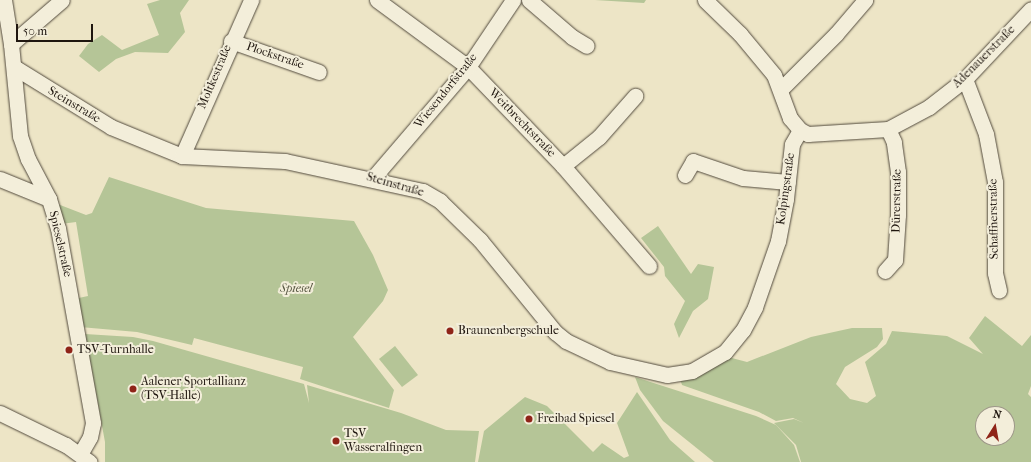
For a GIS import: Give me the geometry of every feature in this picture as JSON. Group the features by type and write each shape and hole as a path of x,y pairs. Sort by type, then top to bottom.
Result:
{"street":[{"name":"Spieselstraße","path":"4,0 14,67 20,136 28,159 49,199 58,228 94,423 85,458"},
{"path":"11,44 62,0"},
{"name":"Moltkestraße","path":"182,156 231,41 251,0"},
{"name":"Weitbrechtstraße","path":"377,0 468,67 563,166 649,266"},
{"name":"Wiesendorfstraße","path":"373,178 468,67 513,0"},
{"path":"529,0 572,37 587,46"},
{"path":"705,0 740,34 774,75 781,89 790,118 800,130"},
{"path":"781,89 836,34 865,0"},
{"name":"Adenauerstraße","path":"800,130 808,134 888,129 929,106 964,79 1031,9"},
{"name":"Plockstraße","path":"231,41 319,72"},
{"name":"Steinstraße","path":"14,67 111,127 182,156 285,161 373,178 423,191 440,201 480,240 555,332 576,347 630,369 667,375 692,371 725,352"},
{"name":"Schaffnerstraße","path":"964,79 986,134 995,182 995,274 999,291"},
{"path":"563,166 599,137 635,96"},
{"name":"Dürerstraße","path":"885,271 895,260 898,215 898,172 894,142 888,129"},
{"name":"Kolpingstraße","path":"725,352 743,330 764,288 783,220 792,144 800,130"},
{"path":"685,174 693,161 743,178 788,182"},
{"path":"0,179 49,199"},
{"path":"0,413 66,445 85,458"}],"green space":[{"path":"160,0 189,0 180,13 185,32 168,53 135,52 116,59 99,72 79,56 88,44 102,35 122,50 159,35 147,4"},
{"path":"595,0 646,0 644,3"},
{"name":"Spiesel","path":"109,177 206,208 354,221 373,255 388,290 383,301 353,337 394,390 389,408 300,379 303,367 194,338 192,345 137,332 80,327 74,299 88,296 76,222 61,224 55,203 86,215 92,213"},
{"path":"658,226 691,274 698,264 714,267 708,299 693,311 679,338 674,324 685,301 665,276 664,267 641,238"},
{"path":"985,316 1022,346 1031,335 1031,386 1028,394 1031,397 1031,462 801,462 796,445 774,423 794,419 804,423 793,418 776,421 759,412 682,385 680,379 728,357 747,362 811,337 852,328 882,328 883,339 877,347 845,367 836,384 850,399 867,403 876,396 865,362 886,344 892,331 947,336 983,354 969,338"},
{"path":"85,334 133,337 153,341 304,384 309,403 307,385 401,413 446,430 479,431 475,462 105,462 105,442"},
{"path":"395,346 418,375 402,387 379,359"},
{"path":"635,377 756,416 776,425 794,445 800,462 714,462 663,421 640,390"},
{"name":"Freibad Spiesel","path":"637,392 670,440 695,462 478,462 484,431 525,397 547,406 593,452 602,443 624,458 629,456 617,423"}],"place":[{"name":"Braunenbergschule","path":"450,331"},
{"name":"TSV-Turnhalle","path":"69,350"},
{"name":"Aalener Sportallianz (TSV-Halle)","path":"133,389"},
{"name":"Freibad Spiesel","path":"529,419"},
{"name":"TSV Wasseralfingen","path":"336,441"}]}
